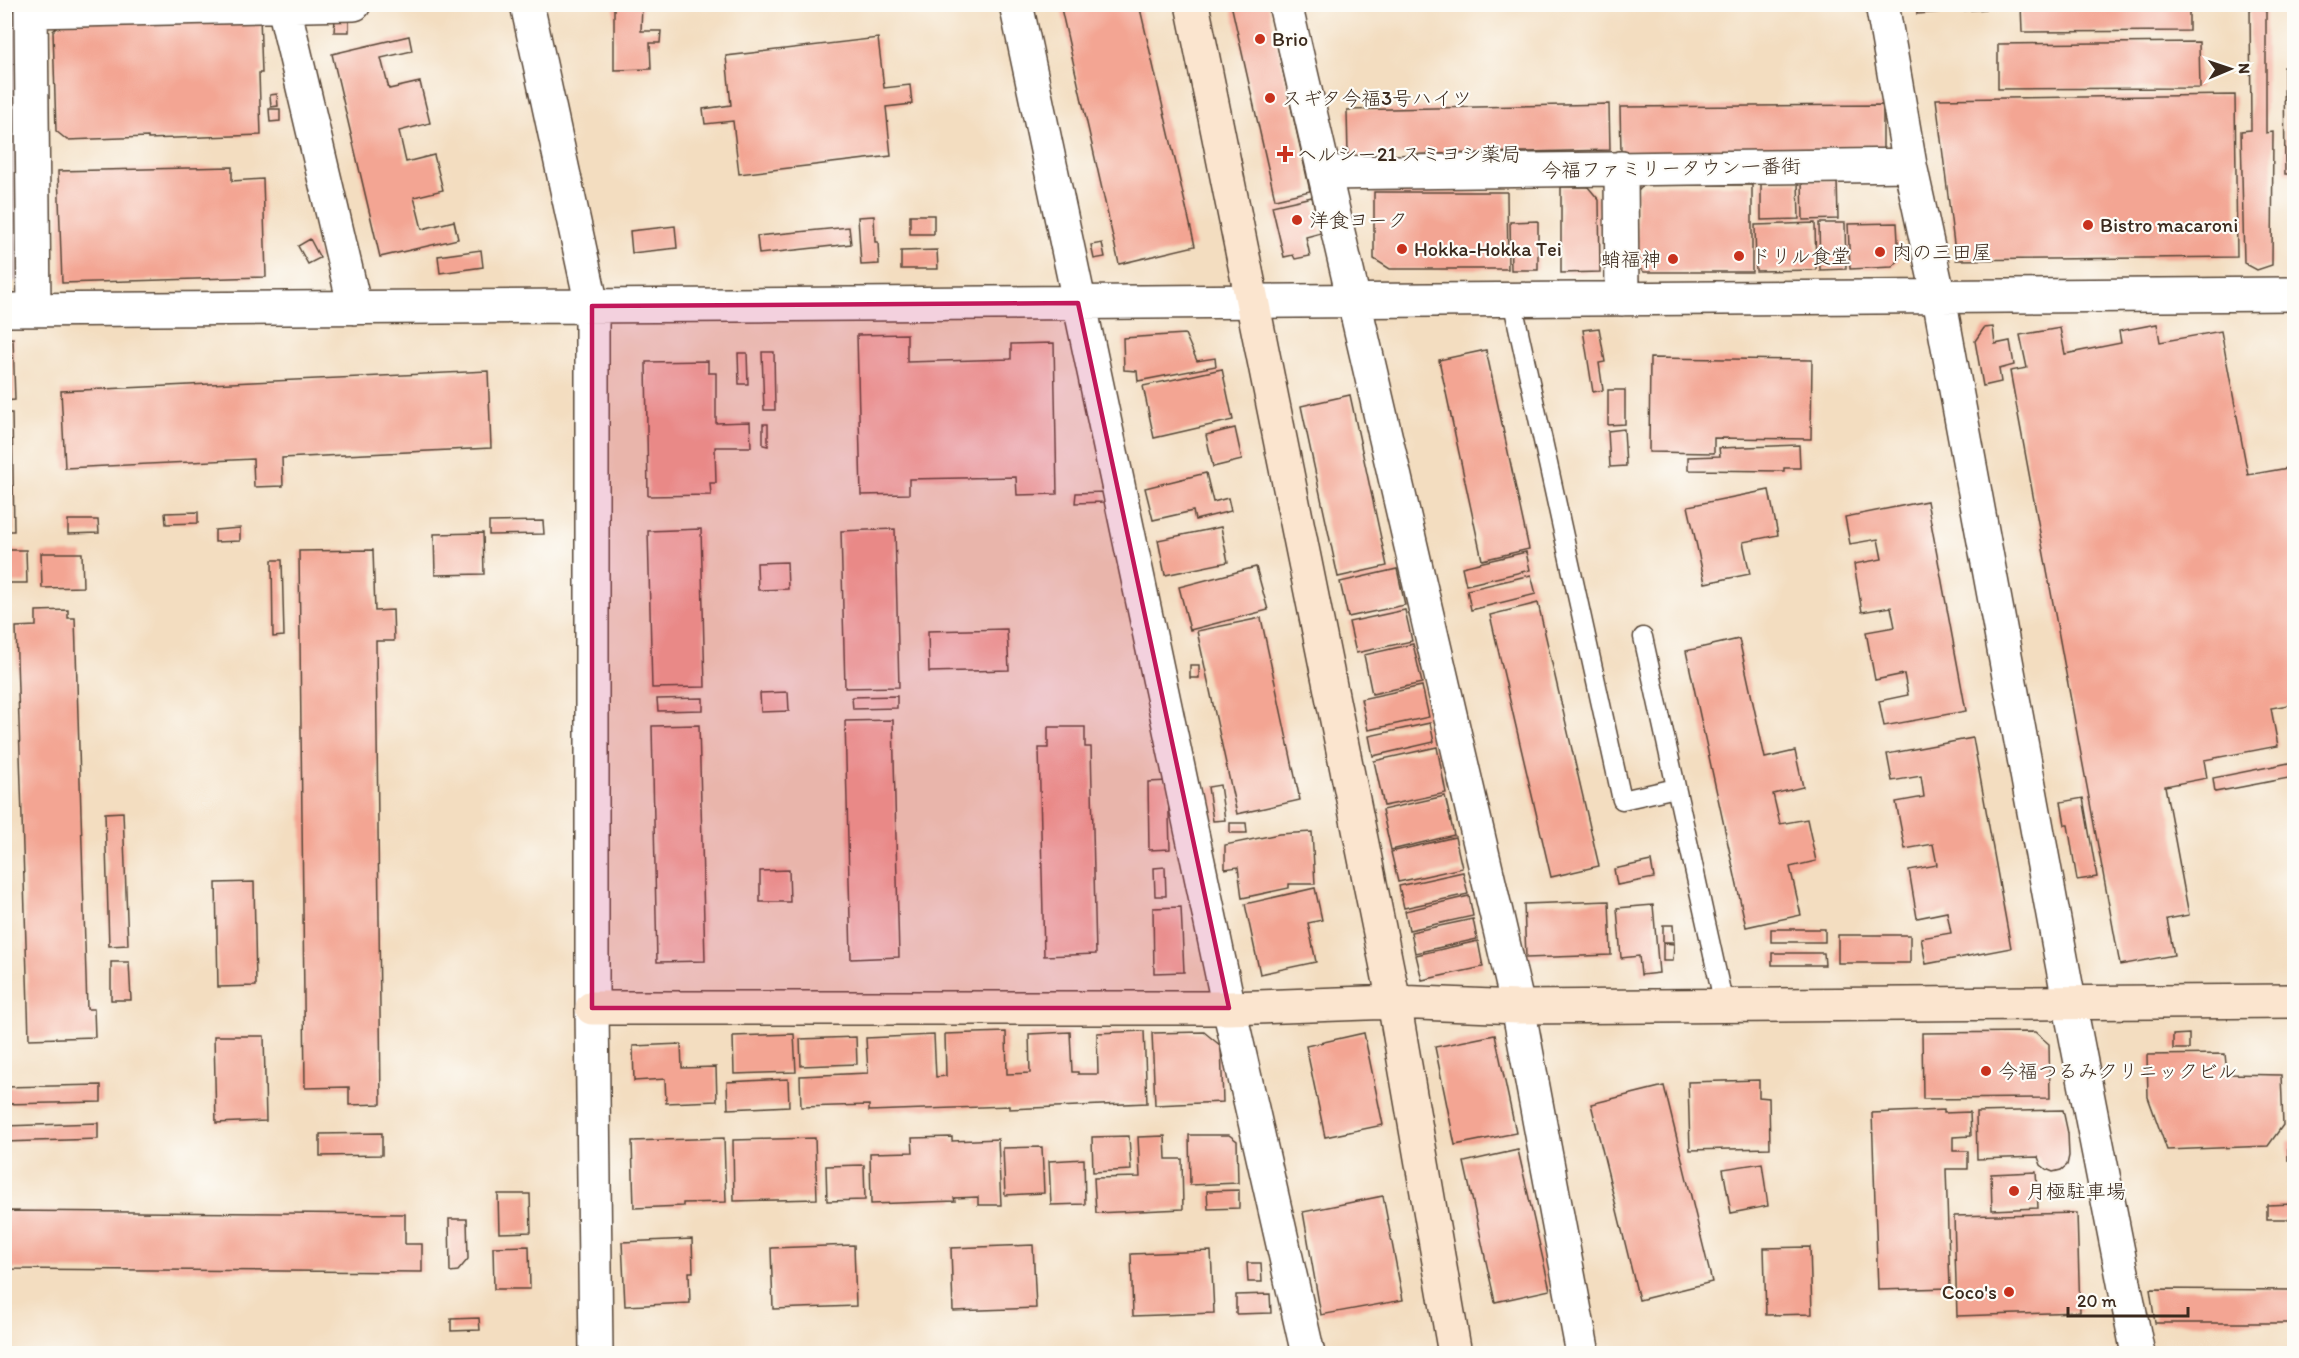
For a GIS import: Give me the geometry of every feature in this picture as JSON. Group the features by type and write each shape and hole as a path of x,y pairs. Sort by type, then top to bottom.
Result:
{"street":[{"path":"354,4 31,11 19,310 2295,294"},
{"path":"527,4 592,306 592,1008 596,1353"},
{"path":"1016,4 1229,1008 1308,1353"},
{"path":"1192,4 1394,1002 1455,1353"},
{"path":"1285,4 1518,1007 1582,1353"},
{"path":"1882,4 1910,165 1938,297 2069,1001 2138,1353"},
{"path":"284,7 355,308"},
{"name":"今福ファミリータウン一番街","path":"1324,173 1910,165"},
{"path":"1621,168 1622,299"},
{"path":"592,1008 1229,1008 1394,1002 1518,1007 2295,1001"}],"lane":[{"path":"1512,300 1622,800 1676,788"},
{"path":"1643,637 1724,1005"}],"highlighted area":[{"path":"1078,303 1229,1008 592,1008 592,306"}],"shaded area":[{"path":"4,5 23,5 21,281 5,282"}],"building":[{"path":"614,4 642,4 641,31 661,31 660,43 650,43 651,69 614,70"},
{"path":"1060,4 1139,4 1195,246 1119,264"},
{"name":"スギタ今福3号ハイツ","path":"1231,4 1268,4 1310,191 1275,199"},
{"path":"1916,4 1986,4 1986,9 1917,14"},
{"path":"2250,4 2266,4 2266,133 2273,132 2272,265 2257,270 2244,263 2241,131 2251,130"},
{"path":"2021,5 2189,5 2189,31 2022,32"},
{"path":"260,16 261,135 67,140 56,131 53,31 66,19"},
{"path":"335,20 349,20 349,32 334,32"},
{"path":"409,36 412,51 381,58 389,89 420,82 430,123 399,131 406,162 434,155 443,190 414,197 422,229 454,221 458,239 380,257 332,54"},
{"path":"878,38 884,88 910,85 912,104 886,107 891,156 739,174 733,121 705,124 703,109 731,105 726,56"},
{"path":"2199,42 2200,88 1998,89 1998,44"},
{"path":"2284,67 2294,67 2294,174 2285,174"},
{"path":"277,94 278,106 271,107 270,95"},
{"path":"2235,95 2237,257 1956,260 1936,99"},
{"path":"1609,104 1610,150 1348,156 1347,110"},
{"path":"1883,105 1883,150 1621,153 1620,107"},
{"path":"269,109 280,109 280,121 270,122"},
{"path":"232,167 232,181 263,179 266,277 62,283 58,171"},
{"path":"1837,180 1838,219 1803,220 1802,181"},
{"path":"1798,181 1799,219 1761,220 1761,182"},
{"path":"1644,185 1752,185 1752,272 1644,272 1637,266 1637,192"},
{"path":"1561,187 1588,187 1599,200 1600,272 1561,273"},
{"path":"1374,192 1507,192 1508,269 1390,269 1374,259"},
{"name":"洋食ヨーク","path":"1312,197 1321,233 1306,237 1310,256 1295,259 1293,255 1284,257 1272,206"},
{"path":"910,215 934,215 934,234 910,234"},
{"path":"874,216 879,264 861,265 858,217"},
{"path":"1538,221 1538,270 1511,270 1510,222"},
{"path":"1815,223 1816,270 1756,271 1755,225"},
{"path":"1819,223 1845,223 1846,269 1820,270"},
{"path":"1897,223 1899,260 1892,267 1850,269 1848,224"},
{"path":"675,226 677,248 632,253 630,231"},
{"path":"849,227 851,244 759,254 757,236"},
{"path":"310,239 320,258 308,264 298,246"},
{"path":"1102,243 1105,257 1094,259 1091,245"},
{"path":"481,250 483,267 440,273 438,256"},
{"path":"937,250 938,269 901,269 901,251"},
{"path":"2157,324 2160,342 2221,331 2248,475 2294,467 2294,704 2271,708 2278,746 2204,760 2207,778 2165,786 2189,915 2167,919 2174,955 2120,965 2010,371 2027,368 2020,335 2060,328 2065,354 2121,343 2119,331"},
{"path":"1993,327 1995,344 2010,341 2014,365 1999,369 2001,382 1983,386 1975,341 1984,328"},
{"path":"1599,328 1605,362 1599,363 1603,390 1593,392 1583,330"},
{"path":"907,334 907,362 1011,359 1011,344 1054,343 1057,494 1017,495 1016,477 909,479 909,494 861,495 857,335"},
{"path":"1185,334 1197,361 1215,358 1216,366 1138,381 1137,371 1124,370 1123,338"},
{"path":"13,338 15,400 4,401 4,339"},
{"path":"1486,350 1529,549 1482,560 1439,360"},
{"path":"762,352 774,352 775,410 764,410"},
{"path":"738,353 747,353 748,384 739,384"},
{"path":"1650,358 1812,360 1811,439 1714,438 1714,453 1649,452"},
{"path":"708,361 708,373 716,373 716,423 750,422 751,447 715,447 716,483 710,483 711,495 648,496 646,362"},
{"path":"1222,369 1233,420 1154,438 1143,386"},
{"path":"488,371 491,448 282,458 283,486 254,487 253,459 65,468 61,391"},
{"path":"1608,390 1625,390 1625,424 1608,425"},
{"path":"1350,395 1387,566 1338,577 1301,406"},
{"path":"4,413 12,413 14,531 4,531"},
{"path":"763,424 768,424 768,446 763,445"},
{"path":"1235,428 1242,460 1213,467 1206,435"},
{"path":"1624,429 1626,466 1610,467 1608,431"},
{"path":"1799,445 1800,468 1784,468 1784,471 1688,470 1688,457 1720,456 1719,448"},
{"path":"1206,473 1213,502 1228,498 1231,511 1195,520 1193,511 1153,520 1145,488"},
{"path":"1769,490 1778,535 1743,542 1750,574 1705,583 1688,506"},
{"path":"1104,492 1104,502 1075,503 1076,493"},
{"path":"1927,501 1966,711 1884,726 1879,701 1908,695 1904,674 1875,680 1866,632 1895,627 1891,607 1862,612 1854,564 1882,559 1878,539 1850,544 1845,517"},
{"path":"198,512 198,523 166,524 165,513"},
{"path":"68,520 98,520 99,533 68,534"},
{"path":"543,521 544,534 489,535 489,522"},
{"path":"1221,527 1228,562 1165,575 1158,540"},
{"path":"240,528 240,541 215,542 215,530"},
{"path":"701,529 705,687 652,688 648,531"},
{"path":"895,529 899,687 845,688 841,531"},
{"path":"483,533 484,574 435,575 434,534"},
{"path":"4,550 26,550 27,583 4,583"},
{"path":"373,550 375,611 393,610 394,641 376,641 381,1104 349,1105 349,1087 305,1088 299,551"},
{"path":"1526,552 1530,570 1466,585 1462,567"},
{"path":"41,553 82,553 83,587 42,588"},
{"path":"272,560 282,560 284,636 273,637"},
{"path":"787,562 788,589 758,590 757,563"},
{"path":"1256,567 1268,610 1190,630 1179,587"},
{"path":"1397,569 1405,605 1348,617 1340,582"},
{"path":"1531,575 1536,594 1471,610 1467,590"},
{"path":"1538,603 1599,866 1551,877 1490,615"},
{"path":"68,610 68,618 75,618 87,1009 94,1009 95,1037 29,1039 16,627 36,626 36,611"},
{"path":"1405,610 1412,641 1356,653 1349,622"},
{"path":"1261,618 1300,800 1237,814 1197,631"},
{"path":"1007,629 1009,670 929,672 928,631"},
{"path":"1739,639 1765,758 1795,751 1803,787 1773,794 1780,824 1807,819 1816,861 1790,867 1801,915 1746,927 1686,651"},
{"path":"1413,644 1422,683 1372,694 1364,655"},
{"path":"1190,665 1199,665 1199,678 1190,678"},
{"path":"1422,686 1429,717 1368,730 1361,699"},
{"path":"788,692 789,711 761,712 760,693"},
{"path":"897,696 897,708 853,709 852,697"},
{"path":"703,698 703,710 658,711 657,699"},
{"path":"893,720 899,957 851,959 845,721"},
{"path":"1430,723 1434,742 1373,756 1369,736"},
{"path":"699,725 705,961 657,962 652,726"},
{"path":"1048,727 1085,727 1085,747 1091,747 1096,954 1044,956 1039,748 1048,748"},
{"path":"1973,738 2011,948 1926,964 1921,938 1951,933 1947,912 1917,918 1909,870 1937,865 1933,844 1905,849 1896,802 1924,797 1921,776 1892,781 1887,754"},
{"path":"1437,747 1446,793 1384,806 1374,761"},
{"path":"2294,762 2294,777 2215,792 2213,778"},
{"path":"1168,781 1170,849 1149,850 1148,782"},
{"path":"1220,785 1225,820 1213,821 1208,787"},
{"path":"1445,796 1454,835 1391,850 1382,810"},
{"path":"2083,798 2097,877 2077,880 2068,825 2065,825 2061,802"},
{"path":"123,812 128,945 109,946 105,813"},
{"path":"1230,823 1246,823 1247,833 1230,833"},
{"path":"1312,832 1315,884 1289,884 1289,888 1242,898 1238,867 1225,869 1225,845 1279,834"},
{"path":"1455,837 1462,868 1398,882 1391,852"},
{"path":"1651,861 1654,878 1617,885 1614,869"},
{"path":"1165,867 1166,896 1155,896 1154,868"},
{"path":"789,870 790,902 760,902 760,871"},
{"path":"1463,872 1468,894 1404,908 1399,886"},
{"path":"254,882 256,986 218,987 216,883"},
{"path":"1315,888 1322,920 1308,923 1316,962 1260,974 1245,904"},
{"path":"1469,896 1473,916 1409,930 1405,911"},
{"path":"1609,901 1611,955 1526,958 1524,904"},
{"path":"1653,905 1659,973 1641,975 1639,956 1621,958 1617,908"},
{"path":"1181,907 1184,972 1154,973 1153,908"},
{"path":"1473,919 1477,939 1415,953 1411,932"},
{"path":"1663,925 1673,925 1674,942 1663,942"},
{"path":"1771,929 1825,929 1825,942 1771,942"},
{"path":"1838,935 1910,935 1910,963 1838,963"},
{"path":"1478,941 1483,967 1422,980 1416,955"},
{"path":"1663,943 1674,944 1673,961 1663,961"},
{"path":"1772,953 1824,953 1825,965 1772,965"},
{"path":"111,962 129,962 131,1000 111,1000"},
{"path":"1144,1031 1147,1103 1009,1109 1009,1106 869,1111 869,1105 801,1107 800,1076 868,1073 866,1038 934,1035 936,1077 946,1076 945,1034 1006,1032 1007,1074 1030,1073 1029,1034 1070,1032 1072,1072 1098,1074 1097,1033"},
{"path":"1204,1032 1221,1046 1223,1102 1155,1105 1152,1033"},
{"name":"今福つるみクリニックビル","path":"2035,1032 2049,1044 2050,1098 1923,1099 1922,1033"},
{"path":"1364,1033 1383,1125 1325,1137 1306,1046"},
{"path":"794,1034 796,1072 734,1074 733,1036"},
{"path":"2189,1034 2189,1049 2173,1049 2173,1035"},
{"path":"1495,1035 1516,1133 1455,1145 1435,1047"},
{"path":"214,1036 264,1036 266,1121 216,1123"},
{"path":"856,1037 857,1064 801,1066 800,1039"},
{"path":"681,1044 682,1068 716,1067 717,1101 666,1103 665,1079 634,1081 633,1046"},
{"path":"2225,1054 2227,1074 2281,1075 2283,1125 2268,1146 2167,1150 2148,1097 2147,1055"},
{"path":"788,1079 789,1106 728,1109 727,1082"},
{"path":"1759,1080 1759,1097 1769,1098 1770,1148 1690,1150 1688,1082"},
{"path":"101,1085 101,1102 4,1104 4,1087"},
{"path":"1664,1086 1712,1282 1639,1300 1591,1104"},
{"path":"1944,1110 1944,1113 1970,1112 1971,1136 1953,1137 1953,1151 1968,1151 1968,1169 1946,1169 1950,1288 1878,1290 1872,1113"},
{"path":"2063,1110 2068,1133 2069,1156 2067,1165 2061,1170 2053,1172 2046,1169 2041,1165 2038,1157 1977,1159 1976,1112"},
{"path":"98,1123 98,1139 4,1142 4,1126"},
{"path":"382,1133 382,1155 320,1156 320,1134"},
{"path":"1189,1135 1229,1135 1237,1141 1238,1183 1190,1185"},
{"path":"1129,1136 1131,1170 1093,1172 1092,1137"},
{"path":"1165,1136 1166,1159 1182,1159 1183,1209 1096,1213 1094,1178 1140,1177 1138,1137"},
{"path":"952,1137 952,1141 998,1139 1001,1205 978,1205 978,1197 954,1198 955,1201 871,1204 870,1153 913,1152 912,1138"},
{"path":"724,1138 726,1202 683,1203 683,1206 634,1208 632,1141"},
{"path":"815,1138 817,1199 734,1201 733,1140"},
{"path":"2288,1141 2294,1141 2294,1159 2288,1160"},
{"path":"1042,1147 1044,1193 1005,1195 1003,1148"},
{"path":"1518,1150 1550,1290 1495,1302 1464,1162"},
{"path":"1084,1159 1085,1204 1051,1205 1049,1161"},
{"path":"1762,1163 1768,1206 1731,1213 1723,1169"},
{"path":"864,1165 865,1200 827,1201 826,1166"},
{"name":"月極駐車場","path":"2036,1172 2038,1208 1992,1210 1991,1174"},
{"path":"1239,1190 1239,1208 1208,1209 1207,1191"},
{"path":"498,1194 530,1194 531,1232 499,1233"},
{"path":"1383,1196 1403,1300 1321,1315 1303,1212"},
{"path":"2294,1204 2294,1219 2267,1219 2267,1205"},
{"path":"4,1211 405,1214 405,1244 422,1244 422,1272 4,1269"},
{"path":"2077,1213 2080,1312 1957,1316 1954,1216"},
{"path":"449,1219 467,1219 468,1259 458,1271 450,1272"},
{"path":"692,1239 693,1272 689,1272 690,1303 625,1306 622,1242"},
{"path":"854,1245 856,1306 773,1309 771,1248"},
{"path":"1033,1245 1036,1308 953,1311 951,1248"},
{"path":"529,1246 530,1289 494,1289 493,1247"},
{"path":"1810,1247 1812,1314 1766,1315 1764,1248"},
{"path":"1211,1251 1214,1313 1133,1316 1131,1254"},
{"path":"1247,1263 1261,1263 1262,1282 1248,1282"},
{"path":"2150,1289 2294,1290 2294,1323 2155,1323"},
{"path":"1270,1294 1271,1313 1236,1314 1236,1295"},
{"path":"479,1318 480,1330 451,1331 451,1319"}],"place":[{"name":"Brio","path":"1260,39"},
{"name":"スギタ今福3号ハイツ","path":"1270,98"},
{"name":"ヘルシー21 スミヨシ薬局","path":"1285,154"},
{"name":"洋食ヨーク","path":"1297,220"},
{"name":"Bistro macaroni","path":"2088,225"},
{"name":"Hokka-Hokka Tei","path":"1402,249"},
{"name":"肉の三田屋","path":"1880,252"},
{"name":"ドリル食堂","path":"1739,256"},
{"name":"蛸福神","path":"1673,259"},
{"name":"今福つるみクリニックビル","path":"1986,1071"},
{"name":"月極駐車場","path":"2014,1191"},
{"name":"Coco's","path":"2009,1292"}]}
